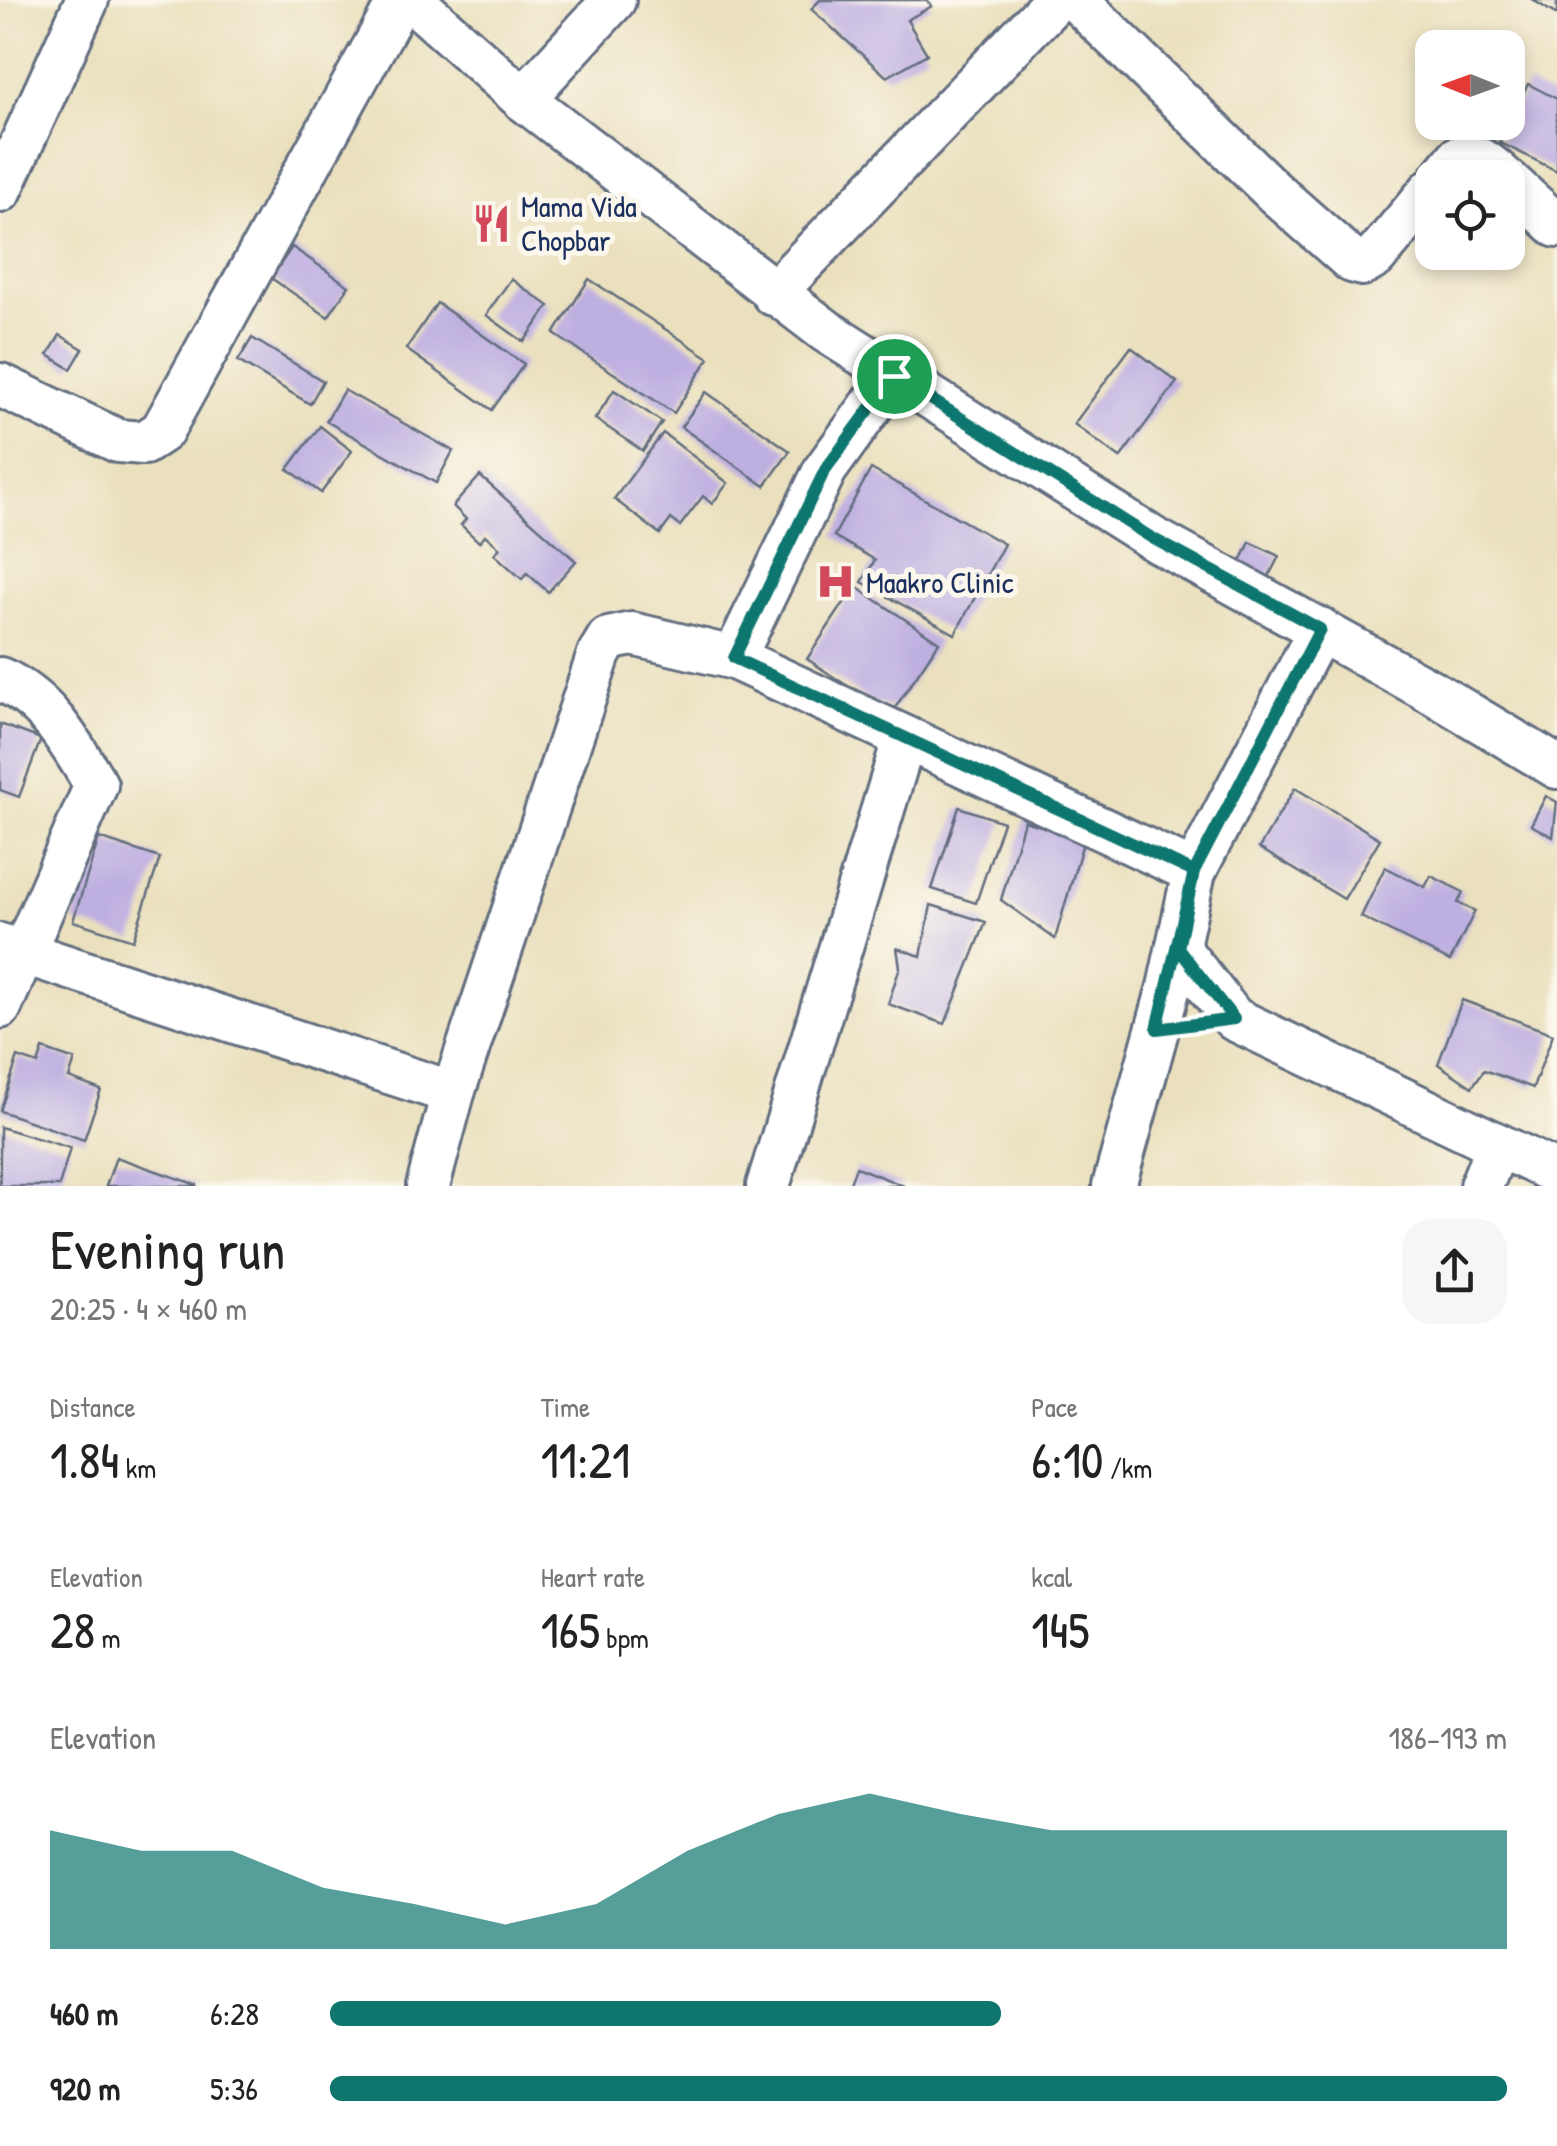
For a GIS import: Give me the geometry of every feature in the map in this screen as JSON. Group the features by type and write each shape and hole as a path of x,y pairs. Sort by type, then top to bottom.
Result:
{"street":[{"path":"0,191 15,124 87,0"},
{"path":"0,386 118,441 144,443 162,431 400,0"},
{"path":"412,0 524,98 773,294 894,376 1152,538 1320,629 1557,767"},
{"path":"524,98 614,0"},
{"path":"773,294 1056,0"},
{"path":"1076,0 1274,192 1352,261 1363,264 1375,257 1415,209"},
{"path":"1456,160 1472,156 1482,160"},
{"path":"1525,197 1557,226"},
{"path":"734,658 825,470 894,376"},
{"path":"1114,1186 1178,948 1194,872 1320,629"},
{"path":"428,1186 454,1093 599,654 608,639 632,634 734,658 1194,872"},
{"path":"0,679 20,688 47,711 96,785 10,949 0,1007"},
{"path":"768,1186 904,740"},
{"path":"1178,948 1234,1019 1489,1167 1557,1173"},
{"path":"10,949 454,1093"},
{"path":"1157,1029 1234,1019"}],"building":[{"path":"820,0 926,0 932,6 907,20 927,54 887,77 811,9"},
{"path":"1533,0 1557,0 1557,15"},
{"path":"1528,84 1557,99 1557,171 1499,142 1525,140"},
{"path":"292,247 349,286 328,317 271,278"},
{"path":"511,279 549,306 524,342 486,315"},
{"path":"589,279 709,358 674,413 554,334"},
{"path":"437,303 524,364 492,410 406,349"},
{"path":"60,335 83,349 71,369 48,355"},
{"path":"252,338 323,381 310,404 238,361"},
{"path":"1131,347 1177,382 1120,458 1074,424"},
{"path":"344,390 453,451 436,483 326,421"},
{"path":"614,390 662,422 643,451 595,419"},
{"path":"706,392 790,451 765,486 681,427"},
{"path":"320,426 352,451 321,493 288,469"},
{"path":"663,433 728,483 712,504 703,496 680,526 671,519 660,534 614,499"},
{"path":"871,469 1004,544 955,634 862,582 875,560 834,536"},
{"path":"480,476 576,561 548,592 527,573 522,579 494,554 500,548 485,535 479,542 461,525 466,519 453,506"},
{"path":"1250,542 1279,556 1267,580 1239,566"},
{"path":"855,586 939,642 895,708 873,703 807,659"},
{"path":"0,724 41,739 19,797 0,790"},
{"path":"1295,788 1380,839 1344,899 1259,848"},
{"path":"1546,796 1557,802 1553,837 1531,825"},
{"path":"959,807 1003,822 976,903 932,889"},
{"path":"1024,821 1084,839 1055,939 1001,900"},
{"path":"99,838 160,858 133,940 73,921"},
{"path":"1385,867 1425,887 1431,876 1463,892 1458,903 1475,911 1450,961 1361,917"},
{"path":"931,905 986,922 945,1024 888,1004 900,967 897,948 921,956"},
{"path":"1462,1000 1553,1034 1533,1088 1484,1070 1472,1087 1438,1064"},
{"path":"43,1049 75,1060 69,1078 101,1090 84,1140 0,1111 18,1057 38,1064"},
{"path":"0,1127 70,1148 59,1186 0,1186"},
{"path":"116,1157 197,1185 197,1186 106,1186"},
{"path":"856,1167 904,1186 849,1186"}],"place":[{"name":"Mama Vida Chopbar","path":"491,223"},
{"name":"Maakro Clinic","path":"836,582"}],"route":[{"path":"894,376 825,470 734,658 1194,872 1178,948 1234,1019 1157,1029 1194,872 1320,629 1152,538 894,376"}]}
